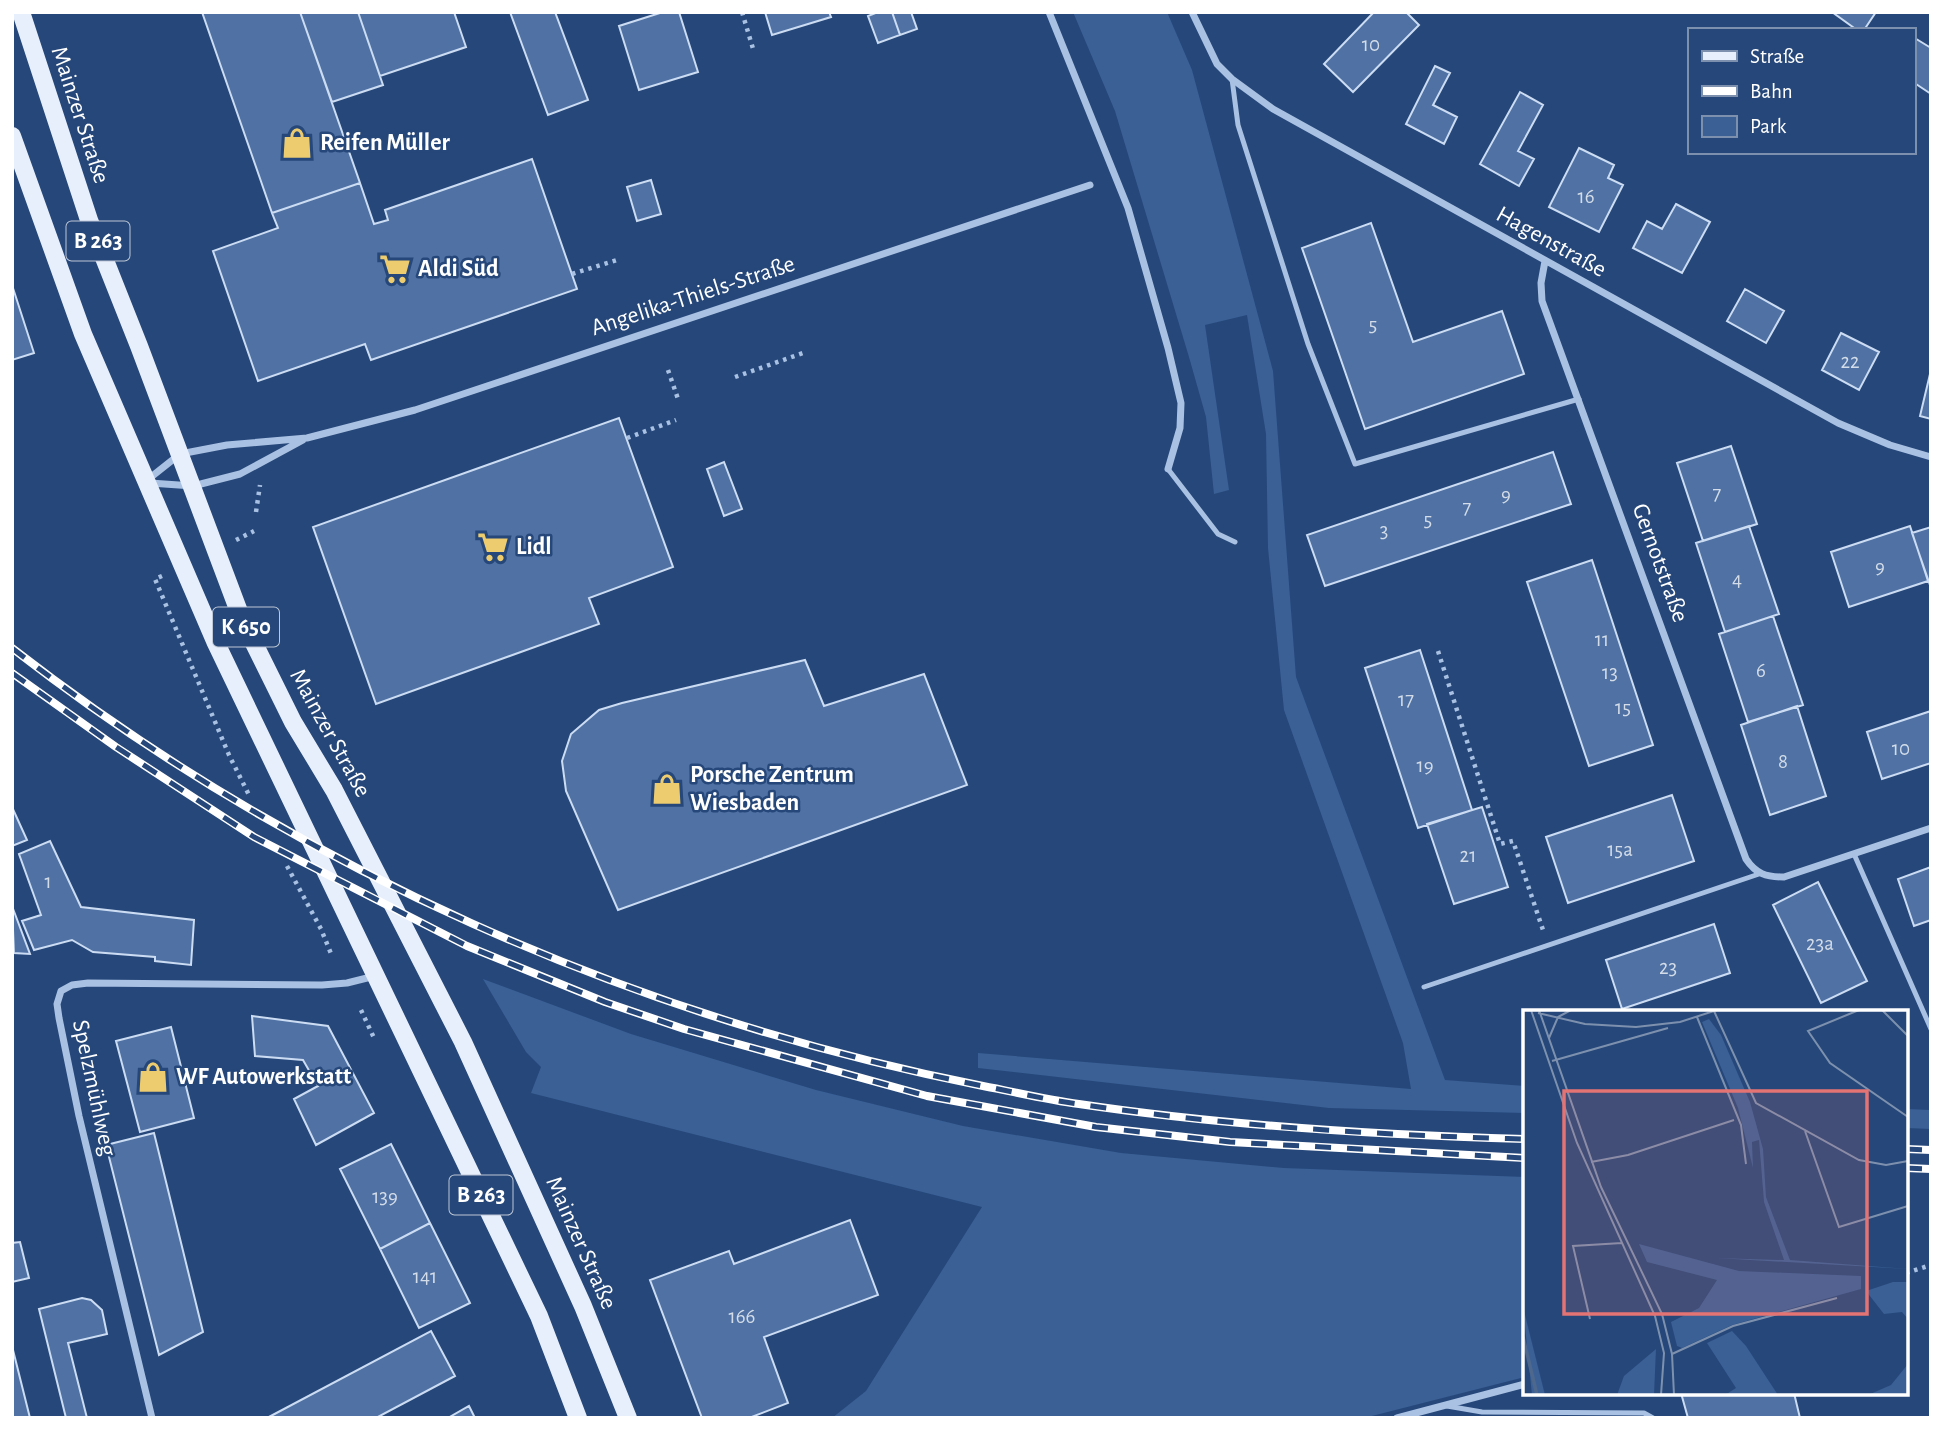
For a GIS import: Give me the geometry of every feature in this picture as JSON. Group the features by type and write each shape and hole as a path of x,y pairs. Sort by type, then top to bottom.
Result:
{"main road":[{"name":"Mainzer Straße","path":"23,19 89,220 241,617 293,722 334,790 463,1042 583,1306 628,1418"},
{"name":"B 263","path":"12,136 83,334 146,482"},
{"name":"K 650","path":"146,482 215,641 375,976"},
{"name":"B 263","path":"375,976 539,1316 578,1418"}],"street":[{"path":"1049,12 1128,208 1168,348 1181,403 1180,428 1168,469"},
{"name":"Hagenstraße","path":"1192,12 1217,64 1232,79 1273,109 1838,423 1890,445 1931,457"},
{"name":"Angelika-Thiels-Straße","path":"146,482 180,454 227,445 307,438 415,410 1090,185"},
{"name":"Gernotstraße","path":"1545,261 1541,283 1542,301 1746,859 1759,874"},
{"name":"Angelika-Thiels-Straße","path":"146,482 193,486 240,474 307,438"},
{"path":"1759,874 1784,877 1931,828"},
{"name":"Spelzmühlweg","path":"152,1418 79,1116 59,1018 57,1004 61,991 72,985 88,983 323,985 347,983 375,976"},
{"path":"1397,1418 1523,1385"}],"lane":[{"path":"1232,79 1238,125 1308,345 1355,464 1579,399"},
{"path":"1168,469 1218,534 1235,542"},
{"path":"1854,854 1931,1029"},
{"path":"1424,987 1759,874"},
{"path":"1444,1405 1482,1412 1644,1413 1653,1418"}],"path":[{"path":"742,12 754,52"},
{"path":"572,274 620,259"},
{"path":"735,377 803,353"},
{"path":"668,370 678,399"},
{"path":"627,438 676,420"},
{"path":"155,579 233,763 250,795"},
{"path":"1438,651 1500,845 1513,841 1549,946"},
{"path":"286,866 321,929 332,956"},
{"path":"1908,1272 1931,1265"}],"green space":[{"path":"1073,12 1167,12 1192,70 1273,371 1296,677 1445,1080 1523,1086 1523,1113 1329,1108 978,1068 978,1053 1411,1089 1403,1043 1284,710 1268,548 1266,434 1247,315 1205,325 1229,490 1214,494 1206,417 1115,111"},
{"path":"483,979 631,1034 816,1090 963,1126 1121,1153 1284,1168 1523,1177 1523,1378 1364,1418 832,1418 866,1391 982,1207 531,1093 541,1067 526,1052"},
{"path":"1908,1109 1931,1110 1931,1129 1908,1128"}],"building":[{"name":"Reifen Müller","path":"202,12 300,12 360,183 272,213"},
{"path":"300,12 358,12 383,85 332,102"},
{"path":"358,12 454,12 466,47 380,76"},
{"path":"510,12 555,12 588,100 548,115"},
{"path":"663,12 679,12 698,72 639,90 619,26"},
{"path":"765,12 829,12 831,17 772,35"},
{"path":"878,12 892,12 900,35 878,43 868,16"},
{"path":"892,12 911,12 917,29 900,35"},
{"path":"1374,12 1406,12 1419,25 1353,92 1324,64"},
{"path":"1832,12 1876,12 1865,28 1854,28"},
{"path":"1915,38 1931,48 1931,94 1915,83"},
{"path":"1435,66 1450,73 1433,105 1457,117 1444,144 1406,124"},
{"path":"1520,92 1543,105 1518,151 1534,159 1519,186 1480,164"},
{"path":"1579,148 1614,165 1608,178 1623,185 1599,232 1549,207"},
{"name":"Aldi Süd","path":"532,159 577,289 371,360 365,344 258,381 213,251 278,228 272,213 360,183 374,224 388,220 385,210"},
{"path":"651,180 661,214 637,221 627,187"},
{"path":"1676,204 1710,222 1682,273 1633,248 1647,221 1662,229"},
{"path":"1371,223 1413,342 1502,311 1524,374 1365,429 1302,248"},
{"path":"12,285 34,353 12,360"},
{"path":"1745,289 1784,311 1766,343 1727,321"},
{"path":"1841,333 1879,352 1859,390 1822,370"},
{"path":"1931,374 1931,419 1920,416"},
{"name":"Lidl","path":"619,418 673,567 589,598 599,624 376,704 313,527"},
{"path":"1731,446 1757,524 1703,541 1677,463"},
{"path":"1553,452 1571,504 1325,586 1307,535"},
{"path":"724,462 742,509 724,516 707,469"},
{"path":"1749,526 1779,614 1725,632 1696,543"},
{"path":"1910,526 1928,581 1849,607 1831,552"},
{"path":"1931,527 1931,588 1912,533"},
{"path":"1592,560 1653,745 1589,766 1527,582"},
{"path":"1773,616 1803,705 1748,722 1719,634"},
{"path":"1420,650 1472,810 1418,828 1365,668"},
{"path":"805,660 824,706 924,674 967,785 618,910 566,791 562,761 571,734 599,710"},
{"path":"1797,706 1826,796 1770,815 1741,725"},
{"path":"1931,711 1931,763 1882,779 1867,732"},
{"path":"1672,795 1694,861 1568,903 1546,837"},
{"path":"12,807 27,840 12,846"},
{"path":"1482,807 1508,887 1454,904 1427,824"},
{"path":"50,841 81,907 194,920 191,965 155,961 155,957 93,952 72,940 34,950 22,921 41,915 19,854"},
{"path":"1931,867 1931,920 1914,926 1898,879"},
{"path":"1818,882 1867,981 1821,1003 1773,905"},
{"path":"12,906 30,954 14,953"},
{"path":"1714,924 1730,973 1622,1009 1606,960"},
{"path":"252,1016 328,1026 374,1113 316,1145 294,1099 318,1086 303,1060 255,1056"},
{"path":"171,1027 194,1118 140,1132 116,1041"},
{"path":"154,1133 203,1332 159,1355 106,1145"},
{"path":"391,1144 430,1223 380,1249 340,1169"},
{"path":"850,1220 878,1295 764,1337 788,1403 749,1418 702,1418 650,1280 729,1251 734,1264"},
{"path":"430,1223 470,1303 419,1328 380,1249"},
{"path":"20,1242 29,1278 12,1282 12,1243"},
{"path":"82,1298 91,1300 102,1310 107,1334 68,1343 87,1418 66,1418 39,1309"},
{"path":"431,1331 455,1376 376,1418 267,1418"},
{"path":"12,1346 30,1418 12,1418"},
{"path":"1682,1395 1794,1395 1800,1418 1688,1418"},
{"path":"469,1406 475,1418 448,1418"}],"railway":[{"path":"12,648 121,727 234,800 351,865 472,924 597,975 723,1019 852,1056 1067,1102 1135,1112 1302,1128 1523,1139"},
{"path":"12,673 116,747 254,837 467,946 605,1002 684,1029 927,1096 1096,1127 1230,1142 1523,1158"},
{"path":"1908,1149 1931,1150"},
{"path":"1908,1168 1931,1169"}],"place":[{"name":"Reifen Müller","path":"297,143"},
{"name":"Aldi Süd","path":"395,269"},
{"name":"Lidl","path":"493,547"},
{"name":"Porsche Zentrum Wiesbaden","path":"667,789"},
{"name":"WF Autowerkstatt","path":"153,1077"}]}
